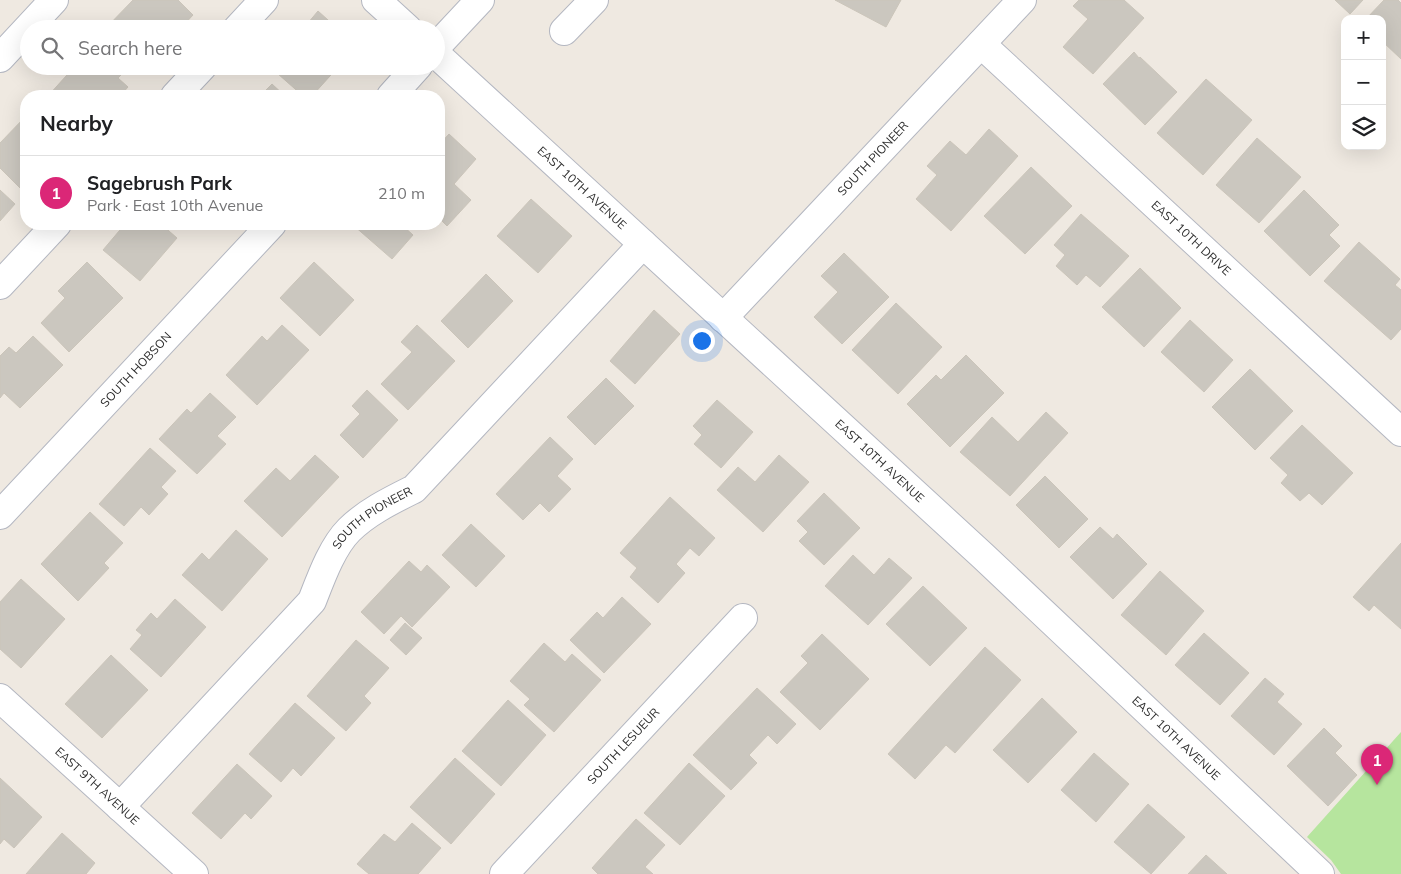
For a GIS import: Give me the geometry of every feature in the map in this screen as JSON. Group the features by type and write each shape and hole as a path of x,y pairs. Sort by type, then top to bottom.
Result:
{"street":[{"path":"35,20 54,0"},
{"path":"245,20 264,0"},
{"path":"376,0 398,20"},
{"path":"445,37 480,0"},
{"path":"564,31 594,0"},
{"name":"SOUTH PIONEER","path":"724,318 1022,0"},
{"path":"0,58 20,37"},
{"name":"EAST 10TH DRIVE","path":"981,44 1401,432"},
{"name":"EAST 10TH AVENUE","path":"445,62 983,556 1320,874"},
{"path":"180,90 194,75"},
{"path":"396,90 410,75"},
{"path":"0,285 51,230"},
{"name":"SOUTH HOBSON","path":"0,515 266,230"},
{"name":"SOUTH PIONEER","path":"120,806 312,601 329,560 349,530 377,509 414,489 643,244"},
{"name":"SOUTH LESUEUR","path":"504,874 743,618"},
{"name":"EAST 9TH AVENUE","path":"0,698 194,874"}],"green space":[{"path":"1401,732 1401,874 1341,874 1331,860 1307,837"}],"building":[{"path":"133,0 178,0 193,15 188,20 114,20"},
{"path":"835,0 901,0 886,27"},
{"path":"1079,0 1124,0 1144,18 1093,74 1063,47 1088,19 1073,6"},
{"path":"1335,0 1363,0 1350,14"},
{"path":"1384,0 1398,0 1401,3 1401,59 1386,45 1386,15 1370,15"},
{"path":"318,11 328,20 310,20"},
{"path":"1134,52 1177,92 1145,125 1103,84"},
{"path":"67,75 121,75 118,78 128,87 125,90 53,90"},
{"path":"279,75 331,75 317,90 296,90"},
{"path":"1206,79 1252,120 1203,175 1157,133"},
{"path":"272,84 278,90 266,90"},
{"path":"20,122 20,188 0,168 0,143"},
{"path":"989,129 1018,156 951,231 916,199 937,175 927,166 950,141 966,155"},
{"path":"449,134 476,159 454,184 471,200 447,226 445,224 445,138"},
{"path":"1257,138 1301,177 1259,223 1216,185"},
{"path":"1031,167 1072,206 1025,254 984,216"},
{"path":"0,190 15,204 0,221"},
{"path":"1304,190 1339,225 1329,235 1340,246 1310,276 1264,231"},
{"path":"531,199 572,236 538,273 497,236"},
{"path":"1081,214 1129,256 1100,287 1086,275 1077,285 1056,266 1065,255 1054,245"},
{"path":"120,230 168,230 177,238 140,281 103,250"},
{"path":"359,230 407,230 413,235 392,259"},
{"path":"1359,242 1400,279 1395,285 1401,290 1401,329 1391,340 1324,281"},
{"path":"844,253 889,297 842,344 814,317 838,292 821,276"},
{"path":"87,262 123,298 69,352 41,323 65,298 58,291"},
{"path":"314,262 354,300 320,336 280,298"},
{"path":"1140,268 1181,308 1144,347 1102,307"},
{"path":"486,274 513,301 468,348 441,321"},
{"path":"896,303 942,347 898,394 852,350"},
{"path":"654,310 680,334 635,384 610,361"},
{"path":"1190,320 1233,360 1204,392 1161,352"},
{"path":"282,325 309,350 257,405 226,375 262,336 267,341"},
{"path":"417,325 455,361 408,410 381,384 412,352 401,342"},
{"path":"33,336 63,365 20,408 4,393 0,398 0,356 9,347 16,353"},
{"path":"966,355 1004,393 950,447 907,404 936,375 941,380"},
{"path":"1250,369 1293,411 1255,450 1212,407"},
{"path":"606,378 634,406 595,445 567,417"},
{"path":"367,390 398,420 363,458 340,435 360,414 352,406"},
{"path":"210,393 236,417 217,436 226,444 197,474 159,439 187,409 191,413"},
{"path":"717,400 753,432 721,468 694,444 702,435 693,426"},
{"path":"1046,412 1068,433 1010,496 960,452 992,417 1018,442"},
{"path":"1302,425 1353,473 1322,505 1309,493 1300,501 1281,483 1288,475 1270,458"},
{"path":"550,437 573,459 557,476 571,489 549,512 540,503 523,520 496,494"},
{"path":"150,448 176,471 161,487 168,494 149,515 141,507 124,526 99,504"},
{"path":"315,455 339,477 282,537 244,501 276,468 290,481"},
{"path":"779,455 809,482 763,532 717,490 738,467 755,482"},
{"path":"1045,476 1088,519 1059,548 1016,505"},
{"path":"824,493 860,528 824,565 799,541 808,532 797,521"},
{"path":"670,497 715,538 699,556 690,548 676,564 685,573 658,603 630,577 637,568 620,553"},
{"path":"90,512 123,543 104,563 109,568 78,601 41,564"},
{"path":"471,524 505,556 476,587 442,555"},
{"path":"1100,527 1113,539 1117,534 1147,564 1113,599 1070,557"},
{"path":"236,530 268,559 222,611 182,575 202,553 209,560"},
{"path":"1401,543 1401,629 1374,605 1369,611 1353,597"},
{"path":"853,555 874,575 889,558 912,578 868,625 825,586"},
{"path":"409,561 421,572 427,565 450,587 412,627 401,616 384,634 361,612"},
{"path":"1160,571 1204,611 1166,655 1121,615"},
{"path":"21,579 65,619 21,668 0,649 0,602"},
{"path":"923,586 967,628 930,666 886,624"},
{"path":"622,597 651,624 604,673 570,640 597,612 603,618"},
{"path":"175,599 206,627 161,677 130,649 142,635 136,630 151,613 157,619"},
{"path":"405,623 422,638 406,655 390,640"},
{"path":"1204,633 1249,673 1220,705 1175,665"},
{"path":"822,634 869,679 820,730 780,692 808,663 801,656"},
{"path":"356,640 389,668 364,696 371,703 346,731 307,696"},
{"path":"544,643 565,662 572,654 601,680 554,732 524,705 530,699 510,681"},
{"path":"985,647 1021,680 955,753 946,745 915,779 888,754"},
{"path":"111,655 148,690 102,738 65,704"},
{"path":"1265,678 1284,694 1277,702 1302,724 1274,755 1231,716"},
{"path":"757,688 796,724 777,744 768,735 749,755 757,763 731,790 693,755"},
{"path":"1042,698 1077,732 1028,783 993,750"},
{"path":"508,700 546,735 501,786 462,751"},
{"path":"295,703 335,738 301,776 293,768 281,782 249,754"},
{"path":"1324,728 1342,746 1335,753 1357,775 1328,806 1287,766"},
{"path":"1094,753 1129,784 1096,822 1061,790"},
{"path":"455,758 495,794 451,844 410,807"},
{"path":"689,763 725,796 680,845 644,813"},
{"path":"237,764 272,796 251,819 245,813 221,839 192,813"},
{"path":"0,778 42,817 14,848 4,839 0,844"},
{"path":"1148,804 1185,837 1151,874 1114,842"},
{"path":"636,819 665,845 645,867 653,874 598,874 592,868"},
{"path":"412,823 441,848 418,874 369,874 357,864 384,834 395,842"},
{"path":"62,833 95,863 86,874 26,874"},
{"path":"1206,855 1227,874 1188,874"}],"place":[{"name":"Sagebrush Park","path":"1377,785"}]}
